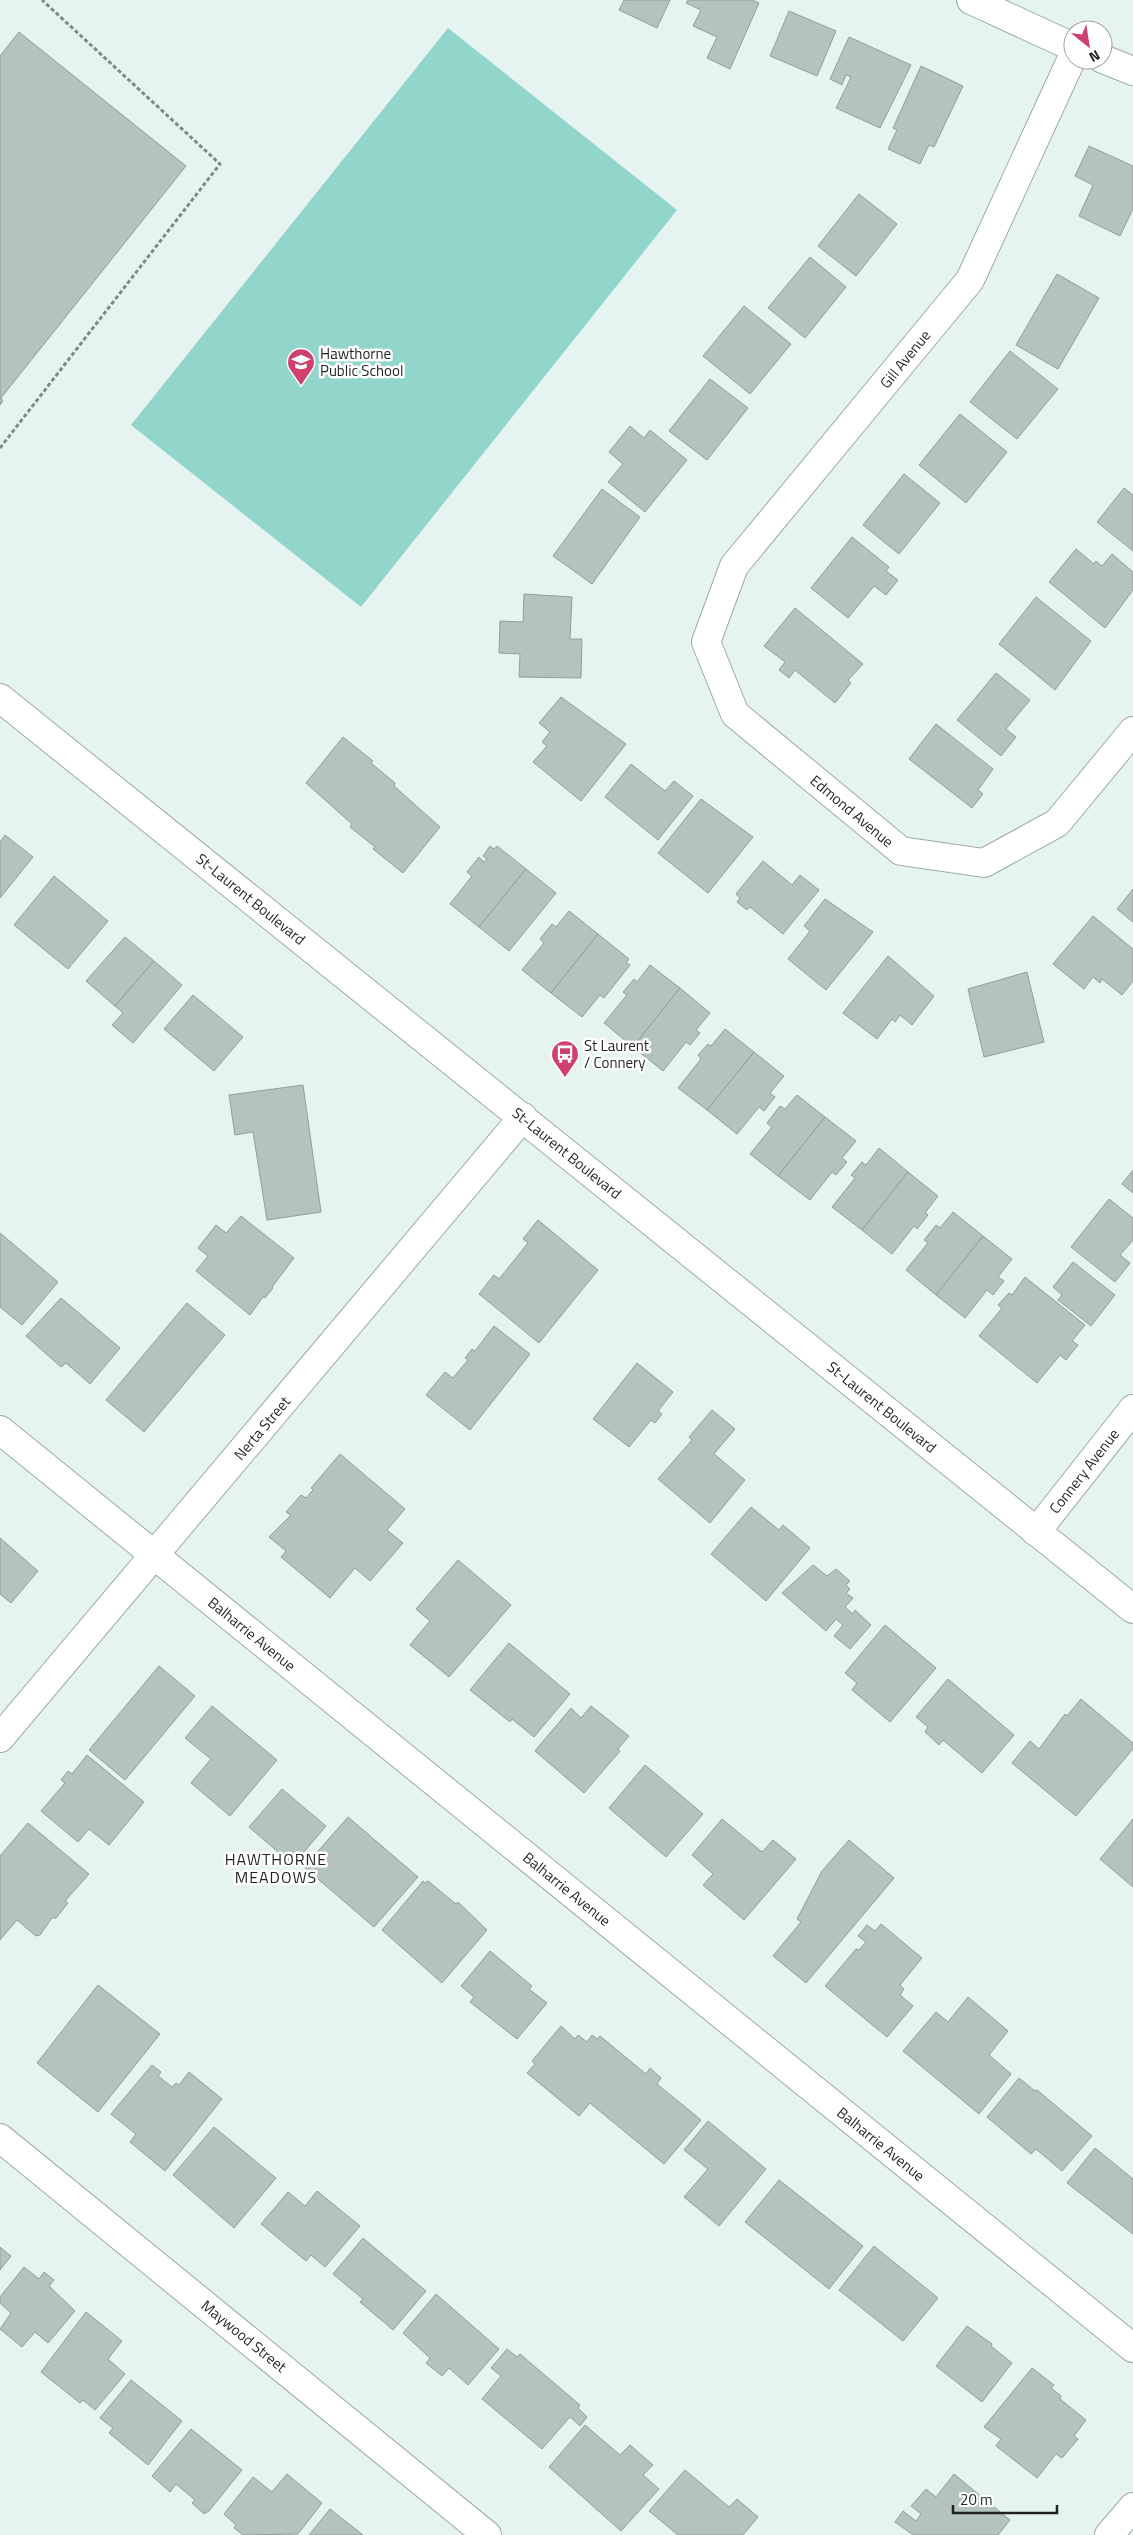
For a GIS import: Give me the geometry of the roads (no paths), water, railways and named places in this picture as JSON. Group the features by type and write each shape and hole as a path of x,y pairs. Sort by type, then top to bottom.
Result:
{"street":[{"path":"971,0 1063,42"},
{"path":"1113,63 1133,72"},
{"name":"Gill Avenue","path":"706,642 734,566 970,280 1067,70"},
{"name":"Edmond Avenue","path":"706,642 735,714 901,851 984,863 1057,823 1133,731"},
{"name":"St-Laurent Boulevard","path":"0,698 1133,1609"},
{"name":"Nerta Street","path":"0,1738 523,1117"},
{"name":"Connery Avenue","path":"1036,1532 1133,1409"},
{"name":"Balharrie Avenue","path":"0,1430 1133,2348"},
{"name":"Maywood Street","path":"0,2138 488,2535"},
{"path":"1109,2535 1133,2507"}],"place":[{"name":"Hawthorne Public School","path":"301,386"},
{"name":"St Laurent / Connery","path":"565,1078"}],"district":[{"name":"HAWTHORNE MEADOWS","path":"276,1868"}]}
